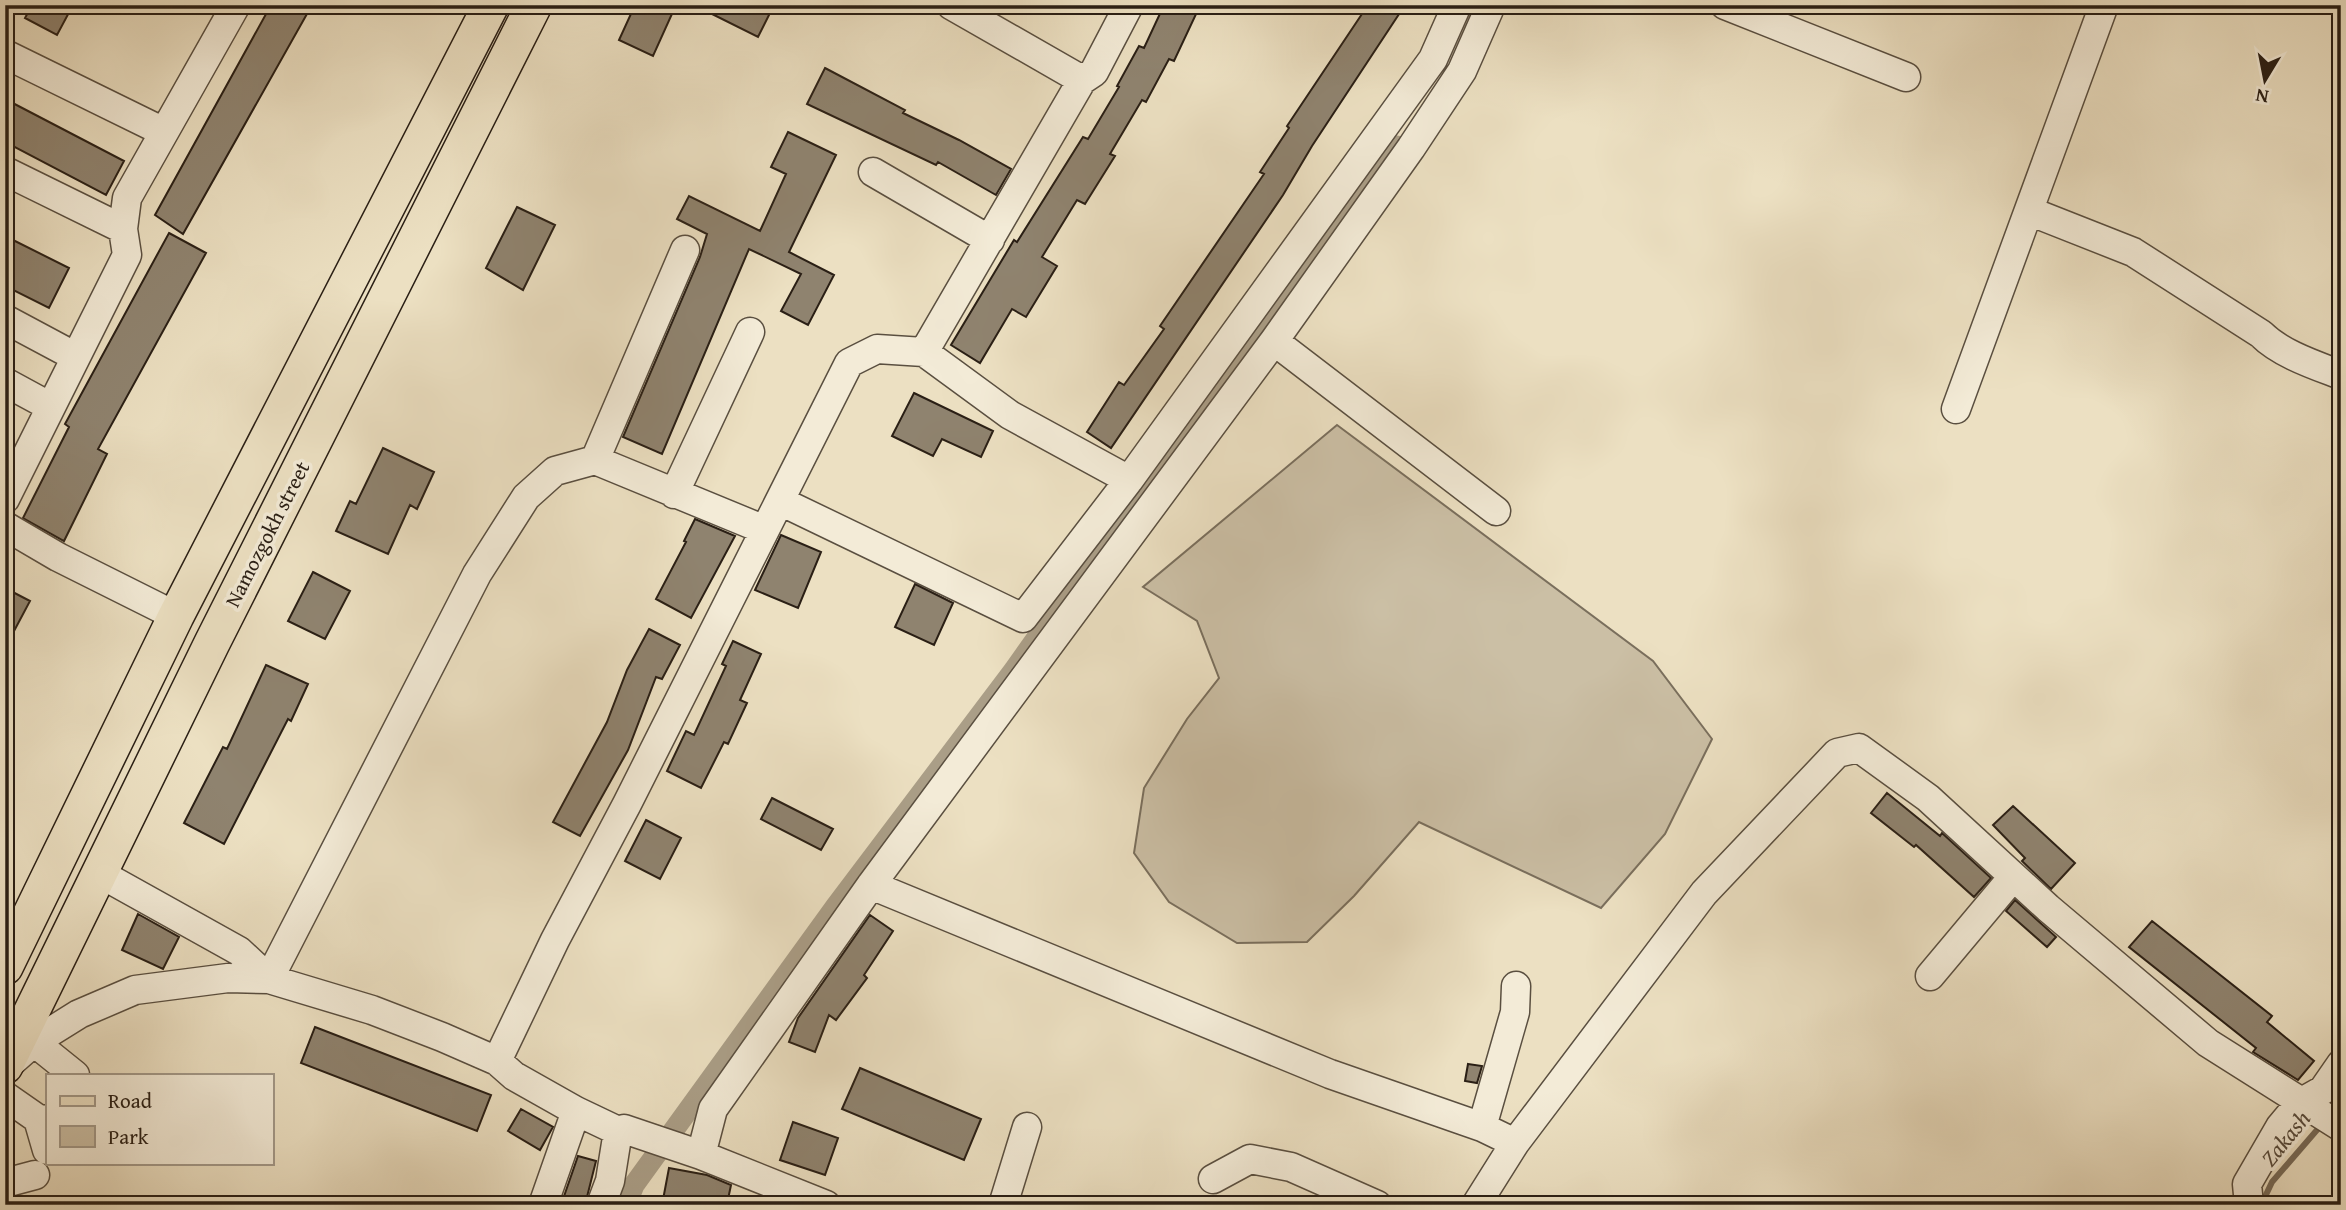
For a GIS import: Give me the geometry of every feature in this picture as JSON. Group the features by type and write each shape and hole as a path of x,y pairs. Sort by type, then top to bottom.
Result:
{"main road":[{"name":"Namozgokh street","path":"5,967 176,616 491,5"},
{"name":"Namozgokh street","path":"5,1067 212,643 534,5"},
{"path":"290,395 328,415"}],"street":[{"path":"5,499 127,255 123,229 127,198 236,5"},
{"path":"951,5 1082,80"},
{"path":"924,352 1082,80 1094,72 1129,5"},
{"path":"780,501 1023,618 1129,480 1433,59 1457,5"},
{"path":"701,1155 713,1109 871,885 1274,341 1411,148 1462,71 1490,5"},
{"path":"1956,409 2104,5"},
{"path":"1733,7 1906,77"},
{"path":"5,54 164,132"},
{"path":"5,171 123,229"},
{"path":"873,172 990,240"},
{"path":"2029,211 2133,252 2261,334 2269,342 2341,375"},
{"path":"595,460 685,250"},
{"path":"5,319 76,357"},
{"path":"674,494 750,332"},
{"path":"1274,341 1496,511"},
{"path":"497,1061 555,940 627,804 849,363 877,349 924,352 1010,415 1129,480"},
{"path":"5,382 51,407"},
{"path":"269,979 484,563 526,497 555,471 595,460 765,530"},
{"path":"5,526 58,557 176,616"},
{"path":"1476,1205 1515,1143 1704,893 1837,753 1859,748 1928,798 2014,877 2208,1044 2341,1127"},
{"path":"99,873 239,951 269,979"},
{"path":"1930,976 2014,877"},
{"path":"871,885 1330,1074 1482,1127 1515,1143"},
{"path":"5,1067 34,1042 79,1014 135,990 228,978 269,979 372,1010 442,1037 497,1061 514,1076 576,1111 621,1130 701,1155 826,1205"},
{"path":"47,984 79,1014"},
{"path":"1482,1127 1515,1012 1516,986"},
{"path":"34,1042 74,1074"},
{"path":"2249,1205 2247,1184 2280,1126 2300,1103 2323,1090 2341,1064"},
{"path":"5,1096 43,1119 46,1142"},
{"path":"543,1205 576,1111"},
{"path":"1003,1205 1027,1127"},
{"path":"601,1205 610,1181 621,1130"},
{"path":"1213,1179 1250,1158 1291,1167 1377,1205"},
{"path":"5,1183 35,1175"}],"green space":[{"path":"1337,425 1653,661 1712,739 1665,834 1601,908 1419,822 1354,896 1307,942 1237,943 1169,902 1134,853 1144,788 1187,719 1219,678 1197,621 1143,587"}],"building":[{"path":"32,5 73,5 57,35 25,18"},
{"path":"271,5 312,5 183,234 155,215"},
{"path":"635,5 676,5 653,56 619,40"},
{"path":"694,5 774,5 758,37"},
{"path":"1164,5 1182,5 1197,12 1174,61 1169,59 1146,102 1142,100 1110,154 1115,156 1085,204 1077,200 1042,257 1057,266 1026,317 1012,309 980,363 951,345 1014,240 1017,242 1083,137 1088,139 1119,87 1117,86 1139,46 1144,48"},
{"path":"1368,5 1405,5 1283,195 1111,448 1087,432 1119,382 1124,385 1164,329 1160,326 1264,174 1260,172 1289,128 1287,126"},
{"path":"825,68 905,110 903,113 1011,169 996,195 938,162 936,165 807,104"},
{"path":"5,99 124,161 106,195 5,142"},
{"path":"788,132 836,155 789,252 834,275 808,325 781,311 801,274 749,249 662,454 623,437 700,257 707,234 677,219 689,196 760,231 786,174 771,167"},
{"path":"517,207 555,225 523,290 486,268"},
{"path":"169,233 206,253 98,449 107,454 64,541 23,518 69,427 65,424"},
{"path":"5,236 69,268 49,308 5,286"},
{"path":"914,393 993,431 981,457 942,439 933,456 892,436"},
{"path":"383,448 434,472 417,509 410,505 388,554 336,531 350,501 356,504"},
{"path":"695,519 735,536 691,618 656,599"},
{"path":"781,535 821,552 798,608 755,590"},
{"path":"313,572 350,591 325,639 288,621"},
{"path":"915,584 953,603 934,645 895,627"},
{"path":"5,588 30,601 5,648"},
{"path":"649,629 680,645 662,679 656,677 628,750 580,836 553,822 607,722 627,670"},
{"path":"733,641 761,654 740,700 747,703 728,744 724,742 701,788 667,771 686,731 694,735 726,666 722,664"},
{"path":"266,665 308,684 291,721 288,719 224,844 184,823 223,747 227,749"},
{"path":"1887,793 1940,836 1942,833 1991,878 1974,897 1916,845 1914,847 1871,813"},
{"path":"772,798 833,829 821,850 761,819"},
{"path":"2013,806 2075,863 2051,889 2022,861 2025,858 1993,825"},
{"path":"646,820 681,838 660,879 625,861"},
{"path":"2015,900 2056,937 2047,947 2006,911"},
{"path":"138,914 179,937 163,969 122,950"},
{"path":"870,915 893,931 864,975 867,978 836,1020 829,1015 815,1052 789,1042 798,1018"},
{"path":"2152,921 2272,1016 2267,1022 2314,1061 2298,1080 2253,1052 2256,1048 2129,947"},
{"path":"315,1027 491,1095 477,1131 301,1063"},
{"path":"1468,1064 1482,1066 1477,1083 1465,1081"},
{"path":"860,1068 981,1119 964,1160 842,1109"},
{"path":"521,1109 553,1127 540,1150 508,1131"},
{"path":"793,1122 838,1138 825,1175 780,1160"},
{"path":"578,1156 596,1161 585,1205 561,1205"},
{"path":"669,1168 707,1175 731,1185 727,1204 698,1199 697,1205 662,1205"}],"waterway":[{"path":"626,1205 634,1185 836,906 1014,670 1284,291 1397,146"},
{"name":"Zakash","path":"2332,1111 2341,1098"},
{"name":"Zakash","path":"2265,1205 2264,1199 2272,1182 2323,1123"}]}
